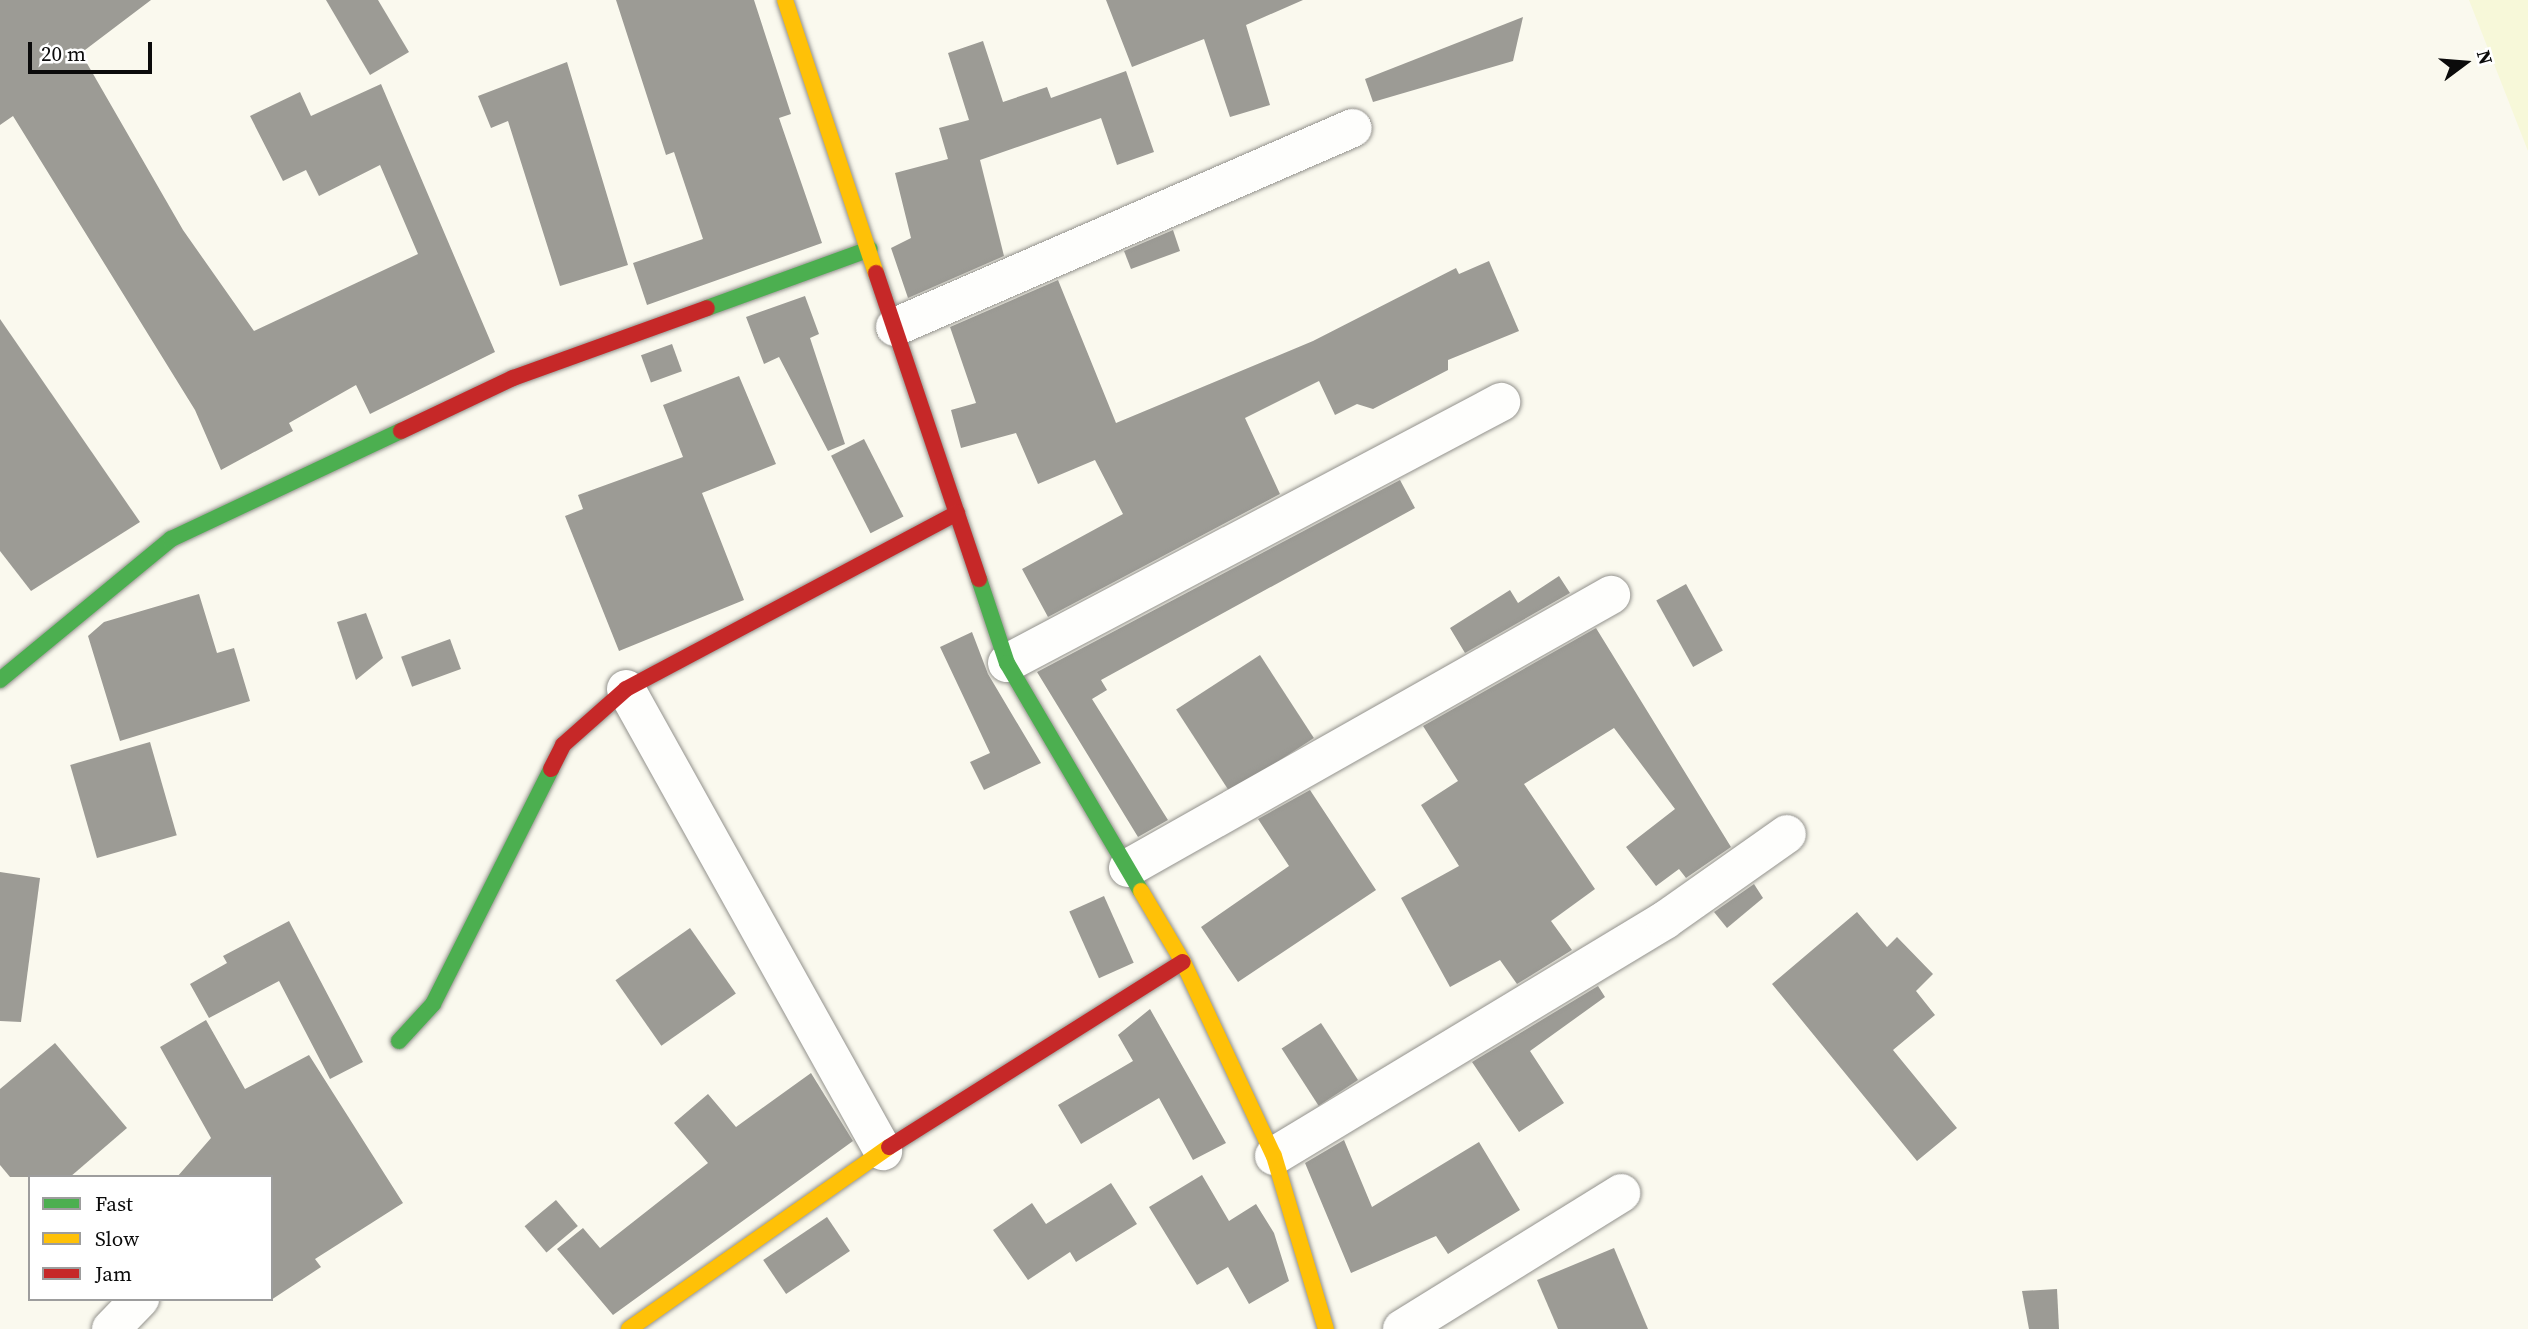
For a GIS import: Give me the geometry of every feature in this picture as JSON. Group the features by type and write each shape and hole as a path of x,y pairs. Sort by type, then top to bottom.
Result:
{"street":[{"path":"785,0 1007,663 1183,962 1274,1156 1326,1329"},
{"path":"895,327 1353,128"},
{"path":"0,680 172,539 513,378 870,249"},
{"path":"1007,663 1501,402"},
{"path":"398,1041 433,1004 563,745 626,689 957,513"},
{"path":"1128,868 1611,594"},
{"path":"626,689 883,1151"},
{"path":"1274,1156 1665,920 1787,834"},
{"path":"629,1329 883,1151 1183,962"},
{"path":"1402,1329 1621,1192"},
{"path":"111,1329 138,1301"}],"green space":[{"path":"2469,0 2528,0 2528,151"}],"building":[{"path":"0,0 151,0 81,53 183,230 254,331 418,254 380,165 319,196 306,170 283,181 250,116 300,92 311,116 381,84 495,352 370,414 356,385 289,423 293,431 221,470 195,410 13,116 0,125"},
{"path":"326,0 378,0 409,52 370,75"},
{"path":"616,0 754,0 791,114 779,118 822,243 647,305 633,263 703,239 674,152 666,155"},
{"path":"1106,0 1303,0 1246,25 1270,105 1230,117 1204,39 1132,67"},
{"path":"1523,17 1513,61 1373,102 1365,79"},
{"path":"983,41 1003,102 1047,87 1051,98 1126,71 1154,152 1117,165 1101,118 980,160 1004,256 908,298 891,248 911,238 895,173 948,159 939,128 969,120 948,53"},
{"path":"567,62 628,265 560,286 508,121 491,128 478,96"},
{"path":"1173,230 1180,251 1131,269 1124,251"},
{"path":"1489,261 1519,331 1448,360 1448,370 1373,409 1357,404 1335,415 1319,381 1245,418 1280,494 1048,617 1022,569 1123,514 1095,460 1038,484 1016,433 961,448 951,410 976,403 950,327 1058,280 1116,423 1313,341 1456,268 1459,274"},
{"path":"805,296 819,334 810,338 845,444 828,451 779,357 764,364 746,317"},
{"path":"0,319 140,522 31,591 0,551"},
{"path":"672,344 682,371 651,383 641,355"},
{"path":"739,376 776,464 702,493 744,600 619,651 565,516 583,509 578,495 683,457 663,405"},
{"path":"864,439 903,517 871,533 831,456"},
{"path":"1400,480 1415,508 1101,680 1107,690 1092,699 1168,820 1138,837 1037,672"},
{"path":"1559,576 1570,593 1465,653 1450,628 1510,590 1518,603"},
{"path":"1686,584 1723,650 1693,667 1656,600"},
{"path":"199,594 217,653 234,648 250,701 120,741 88,636 104,622"},
{"path":"366,613 383,658 356,680 337,622"},
{"path":"1596,628 1731,847 1686,878 1679,869 1656,886 1626,847 1675,809 1614,728 1524,784 1595,889 1551,921 1572,950 1517,984 1500,960 1450,987 1401,898 1459,866 1421,805 1458,781 1423,726"},
{"path":"972,632 988,674 1041,763 984,790 970,762 990,753 940,647"},
{"path":"450,639 461,669 412,687 401,657"},
{"path":"1260,655 1314,738 1230,792 1176,709"},
{"path":"150,742 177,835 97,858 70,765"},
{"path":"1310,790 1376,890 1238,982 1201,927 1289,866 1258,819"},
{"path":"0,872 40,878 21,1022 0,1021"},
{"path":"1754,884 1763,898 1727,928 1714,912"},
{"path":"1104,896 1134,963 1099,978 1069,911"},
{"path":"1857,912 1887,947 1897,937 1933,974 1916,991 1935,1015 1893,1050 1957,1128 1917,1161 1772,984"},
{"path":"289,921 363,1062 330,1079 279,981 209,1018 190,984 227,963 223,956"},
{"path":"690,928 736,994 661,1046 615,980"},
{"path":"1598,986 1605,997 1530,1051 1564,1103 1519,1132 1472,1062"},
{"path":"1150,1009 1226,1143 1193,1160 1159,1098 1081,1144 1058,1105 1133,1061 1118,1035"},
{"path":"206,1020 245,1089 309,1055 403,1203 315,1259 321,1267 273,1299 273,1175 179,1175 211,1138 160,1047"},
{"path":"1321,1023 1358,1080 1319,1106 1282,1049"},
{"path":"55,1043 127,1128 72,1175 10,1177 0,1165 0,1089"},
{"path":"811,1073 853,1141 613,1315 557,1249 583,1228 600,1248 708,1163 674,1123 708,1094 736,1127"},
{"path":"1344,1140 1372,1207 1479,1142 1520,1210 1448,1254 1436,1236 1351,1273 1305,1163"},
{"path":"1202,1175 1229,1221 1256,1204 1274,1233 1289,1281 1249,1304 1228,1267 1197,1285 1149,1207"},
{"path":"1111,1183 1137,1224 1076,1262 1070,1252 1028,1280 993,1230 1032,1203 1046,1224"},
{"path":"556,1200 578,1226 546,1252 525,1226"},
{"path":"827,1217 850,1251 786,1294 763,1260"},
{"path":"1614,1248 1648,1329 1558,1329 1537,1280"},
{"path":"2057,1289 2059,1329 2029,1329 2022,1291"}],"traffic: fast":[{"path":"707,308 870,249"},
{"path":"0,680 171,539 401,431"},
{"path":"979,579 1007,663 1141,891"},
{"path":"399,1041 433,1004 551,769"}],"traffic: slow":[{"path":"785,0 876,273"},
{"path":"1141,891 1183,962 1274,1156 1326,1329"},
{"path":"629,1329 889,1147"}],"traffic: jam":[{"path":"876,273 979,579"},
{"path":"401,431 513,378 707,308"},
{"path":"551,769 563,745 626,689 957,513"},
{"path":"889,1147 1183,962"}]}
